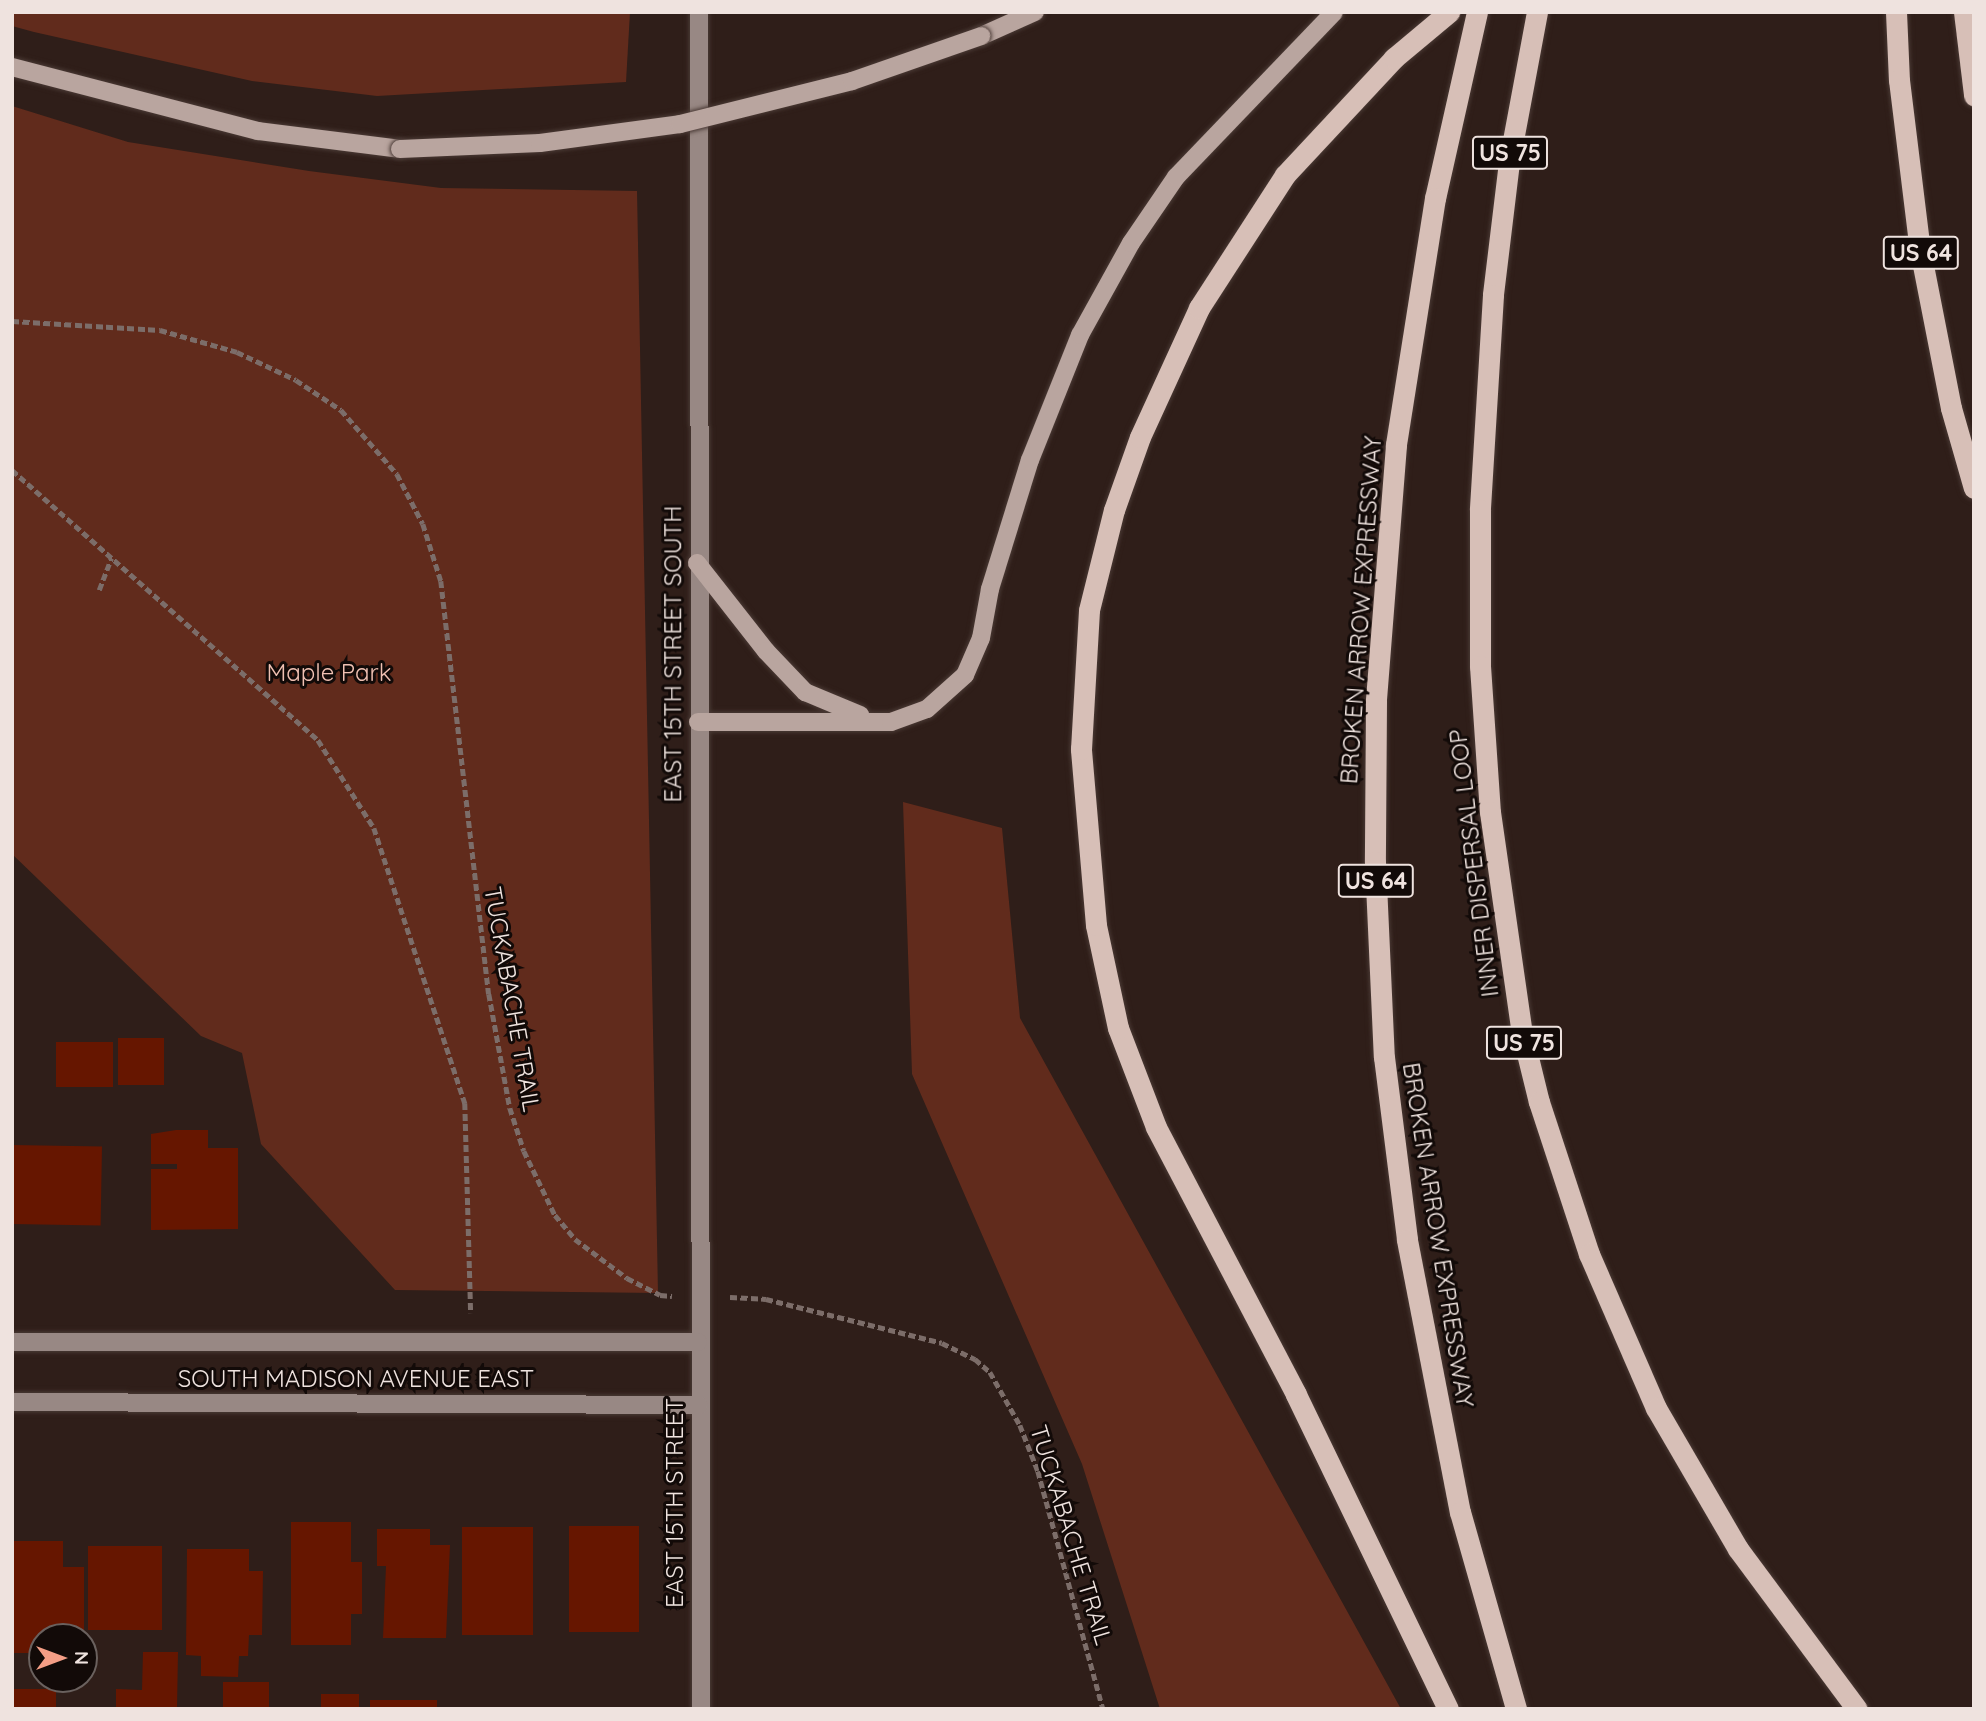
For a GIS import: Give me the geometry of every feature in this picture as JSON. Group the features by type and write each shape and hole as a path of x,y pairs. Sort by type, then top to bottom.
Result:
{"highway":[{"path":"1448,1709 1296,1394 1156,1127 1118,1028 1096,925 1081,749 1089,610 1114,510 1140,436 1199,308 1253,219 1329,125 1394,58 1449,12"},
{"name":"BROKEN ARROW EXPRESSWAY","path":"1478,12 1435,198 1398,432 1376,701 1375,862 1384,1057 1408,1240 1457,1500 1516,1709"},
{"name":"INNER DISPERSAL LOOP","path":"1537,12 1509,162 1493,295 1480,510 1480,666 1488,788 1501,908 1522,1033 1542,1115 1589,1254 1657,1408 1738,1549 1857,1709"},
{"name":"US 64","path":"1896,12 1899,80 1920,250 1948,395 1974,488"},
{"path":"1964,12 1974,95"}],"main road":[{"name":"EAST 15TH STREET SOUTH","path":"699,12 699,1296"},
{"path":"12,67 258,131 400,149 540,144 680,124 852,81 981,36 1035,12"},
{"path":"698,722 891,722 935,703 965,675 981,638 990,589 1030,460 1080,335 1131,243 1176,177 1255,91 1334,12"},
{"path":"697,563 766,652 806,692 847,713 891,722"},
{"name":"EAST 15TH STREET","path":"699,1296 701,1709"},
{"name":"SOUTH MADISON AVENUE EAST","path":"12,1342 471,1345 698,1342"},
{"name":"SOUTH MADISON AVENUE EAST","path":"12,1402 699,1405"}],"path":[{"name":"TUCKABACHE TRAIL","path":"12,321 160,330 237,352 322,397 383,453 423,524 441,581 489,994 510,1108 524,1151 555,1215 598,1260 660,1295 766,1299 942,1343 975,1359 990,1372 1020,1425 1038,1471 1103,1709"},
{"path":"12,470 318,740 374,828 465,1103 471,1345"},
{"path":"99,590 111,558"}],"green space":[{"path":"12,12 630,12 626,82 377,96 252,81 34,32 12,26"},
{"name":"Maple Park","path":"12,106 128,142 309,171 441,188 637,191 658,1293 395,1290 261,1144 242,1053 201,1036 12,854"},
{"path":"903,802 1002,828 1020,1018 1401,1709 1160,1709 1082,1464 912,1074"}],"building":[{"path":"118,1038 164,1038 164,1085 118,1085"},
{"path":"56,1042 113,1042 113,1087 56,1087"},
{"path":"176,1130 208,1130 208,1148 238,1148 238,1229 151,1230 151,1169 177,1169 177,1164 151,1164 151,1134"},
{"path":"12,1145 102,1147 101,1226 12,1224"},
{"path":"291,1522 351,1522 351,1562 362,1562 362,1614 351,1614 351,1645 291,1645"},
{"path":"569,1526 639,1526 639,1632 569,1632"},
{"path":"462,1527 533,1527 533,1635 462,1635"},
{"path":"377,1529 430,1529 430,1545 450,1545 446,1638 383,1638 386,1566 377,1566"},
{"path":"12,1541 63,1541 63,1567 84,1567 84,1623 28,1623 28,1653 12,1653"},
{"path":"88,1546 162,1546 162,1630 98,1630 98,1623 88,1623"},
{"path":"187,1549 249,1549 249,1571 263,1571 262,1635 249,1635 248,1656 239,1656 238,1677 201,1676 201,1656 186,1655"},
{"path":"143,1652 178,1652 177,1709 116,1709 116,1689 142,1690"},
{"path":"223,1682 269,1682 269,1709 223,1709"},
{"path":"12,1689 28,1689 28,1693 56,1693 56,1709 12,1709"},
{"path":"321,1694 359,1694 359,1709 321,1709"},
{"path":"370,1700 437,1700 437,1709 370,1709"}]}
